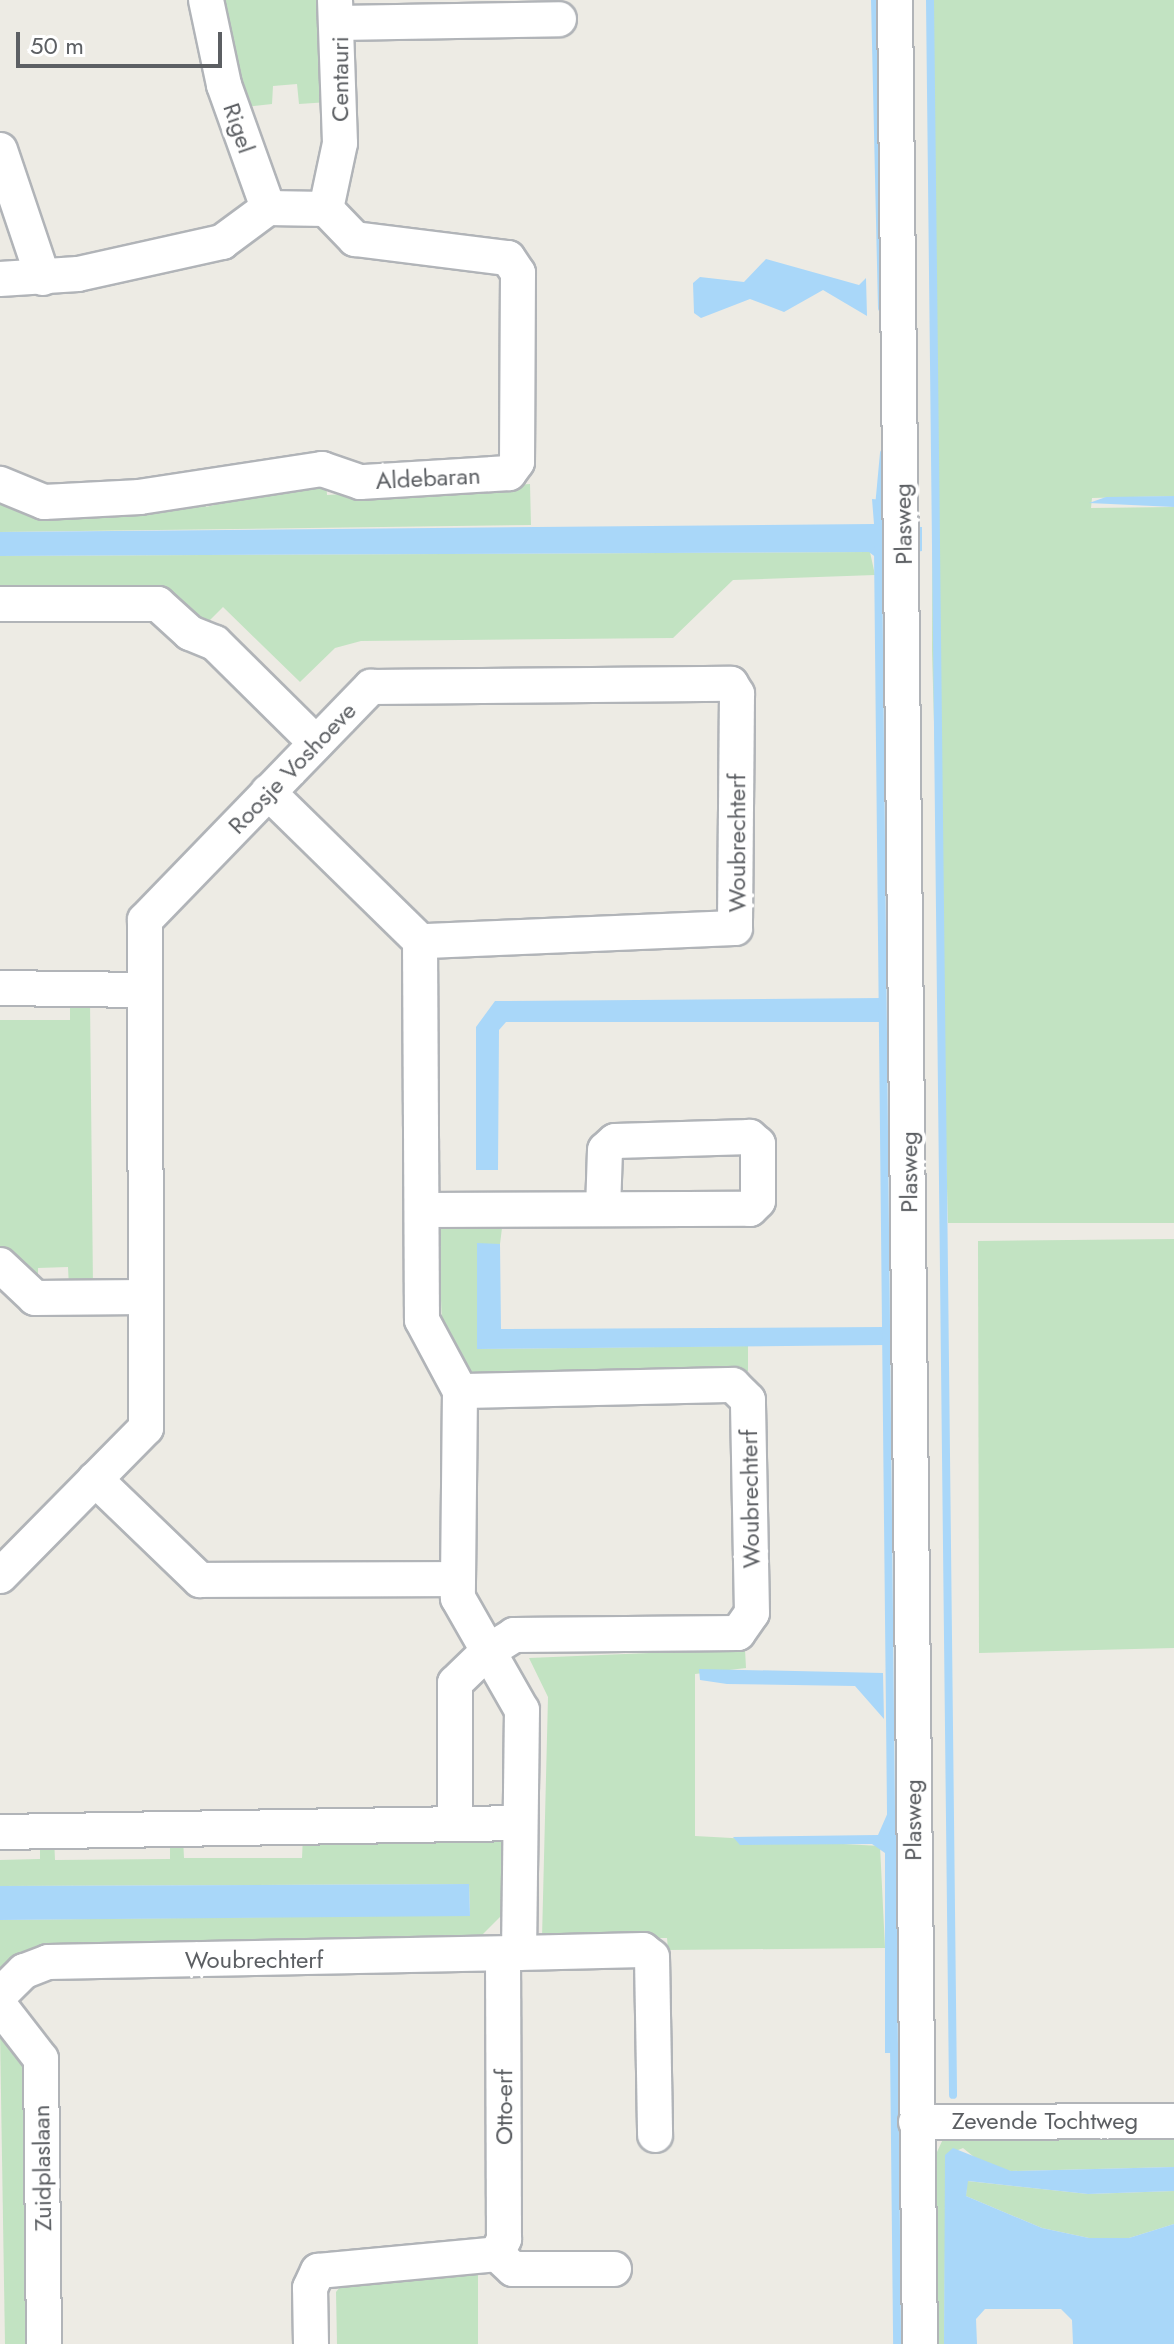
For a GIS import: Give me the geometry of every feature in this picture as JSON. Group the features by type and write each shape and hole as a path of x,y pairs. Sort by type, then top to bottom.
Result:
{"street":[{"name":"Rigel","path":"206,0 224,85 268,208"},
{"name":"Plasweg","path":"895,0 904,562 920,2344"},
{"name":"Centauri","path":"326,209 340,143 337,12 514,10 559,19"},
{"path":"0,150 43,278"},
{"path":"0,279 43,278 222,242 268,208 326,209"},
{"name":"Aldebaran","path":"0,484 44,502 156,496 322,469 360,482 509,473 517,462 514,263 355,239 326,209"},
{"path":"0,604 158,604 190,633 215,643 316,743"},
{"name":"Roosje Voshoeve","path":"0,1576 146,1428 142,990 145,920 362,695 383,685 731,684"},
{"name":"Woubrechterf","path":"420,941 735,928 737,694 731,684"},
{"path":"268,792 420,941 422,1320 460,1391 458,1579 466,1617 522,1710 511,1955"},
{"path":"0,988 142,990"},
{"path":"423,1210 750,1209 758,1201 758,1144 750,1137 615,1141 605,1150 603,1209"},
{"path":"0,1265 35,1298 144,1297"},
{"name":"Woubrechterf","path":"455,1823 455,1683 487,1652 514,1635 738,1633 752,1613 748,1400 733,1385 460,1391"},
{"path":"95,1479 200,1580 458,1579"},
{"path":"0,1832 519,1823"},
{"name":"Woubrechterf","path":"0,1995 24,1971 48,1962 643,1950 652,1957 655,2135"},
{"name":"Otto-erf","path":"497,2254 504,2239 511,1955"},
{"name":"Zuidplaslaan","path":"0,2006 41,2059 44,2344"},
{"name":"Zevende Tochtweg","path":"916,2122 1174,2121"},
{"path":"311,2344 310,2288 318,2271 497,2254 513,2269 614,2269"}],"green space":[{"path":"219,0 325,0 329,102 299,104 297,84 273,86 272,104 246,107"},
{"path":"934,0 1174,0 1174,496 1092,498 1091,508 1174,507 1174,1223 948,1223 932,651"},
{"path":"326,478 327,495 530,484 531,525 0,532 0,493 16,511 204,499 206,507"},
{"path":"870,552 875,575 733,580 673,638 361,641 335,648 300,682 223,607 208,622 0,595 0,556"},
{"path":"70,998 90,999 93,1288 69,1288 68,1267 38,1268 38,1288 0,1251 0,1020 70,1020"},
{"path":"503,1220 500,1244 477,1244 477,1349 748,1346 748,1371 467,1375 442,1326 438,1221"},
{"path":"1174,1239 1174,1648 979,1653 978,1241"},
{"path":"745,1649 746,1668 695,1674 695,1836 880,1846 885,1948 668,1950 667,1938 542,1938 548,1697 529,1658"},
{"path":"496,1835 503,1842 503,1914 481,1936 0,1979 0,1920 470,1915 469,1884 0,1886 0,1860 40,1859 40,1838 54,1838 55,1860 170,1859 170,1837 183,1837 184,1858 302,1858 303,1836 344,1845 345,1836"},
{"path":"0,2032 25,2052 35,2344 5,2344"},
{"path":"1174,2129 1174,2167 1011,2171 985,2166 963,2148 946,2155 944,2344 932,2344 931,2165 943,2139"},
{"path":"967,2181 1088,2194 1174,2191 1174,2224 1129,2238 1089,2238 1042,2228 966,2196"},
{"path":"478,2272 478,2344 337,2344 336,2292 347,2278"}],"water":[{"path":"766,259 859,285 866,278 867,316 823,290 784,312 750,299 701,318 694,313 693,283 700,277 744,282"},
{"path":"1174,496 1174,507 1089,503 1106,497"},
{"path":"872,499 884,500 884,526 922,527 922,551 878,559 869,552 0,556 0,532 874,524"},
{"path":"882,998 882,1022 506,1022 499,1030 498,1170 476,1170 476,1027 495,1001"},
{"path":"477,1243 500,1244 501,1329 885,1327 885,1345 477,1349"},
{"path":"699,1669 883,1673 884,1719 855,1686 727,1684 700,1680"},
{"path":"889,1810 896,1813 898,2053 885,2053 885,1853 872,1844 740,1845 733,1837 878,1835"},
{"path":"469,1884 470,1916 0,1920 0,1886"},
{"path":"953,2148 1011,2171 1174,2167 1174,2191 1088,2194 968,2181 966,2196 1042,2228 1089,2238 1129,2238 1174,2224 1174,2344 1073,2344 1072,2320 1061,2309 985,2309 976,2319 977,2344 944,2344 945,2155"}],"waterway":[{"path":"875,0 882,308"},
{"path":"930,0 953,2095"},
{"path":"879,507 884,453"},
{"path":"878,549 891,1819"},
{"path":"894,2045 897,2344"}]}
